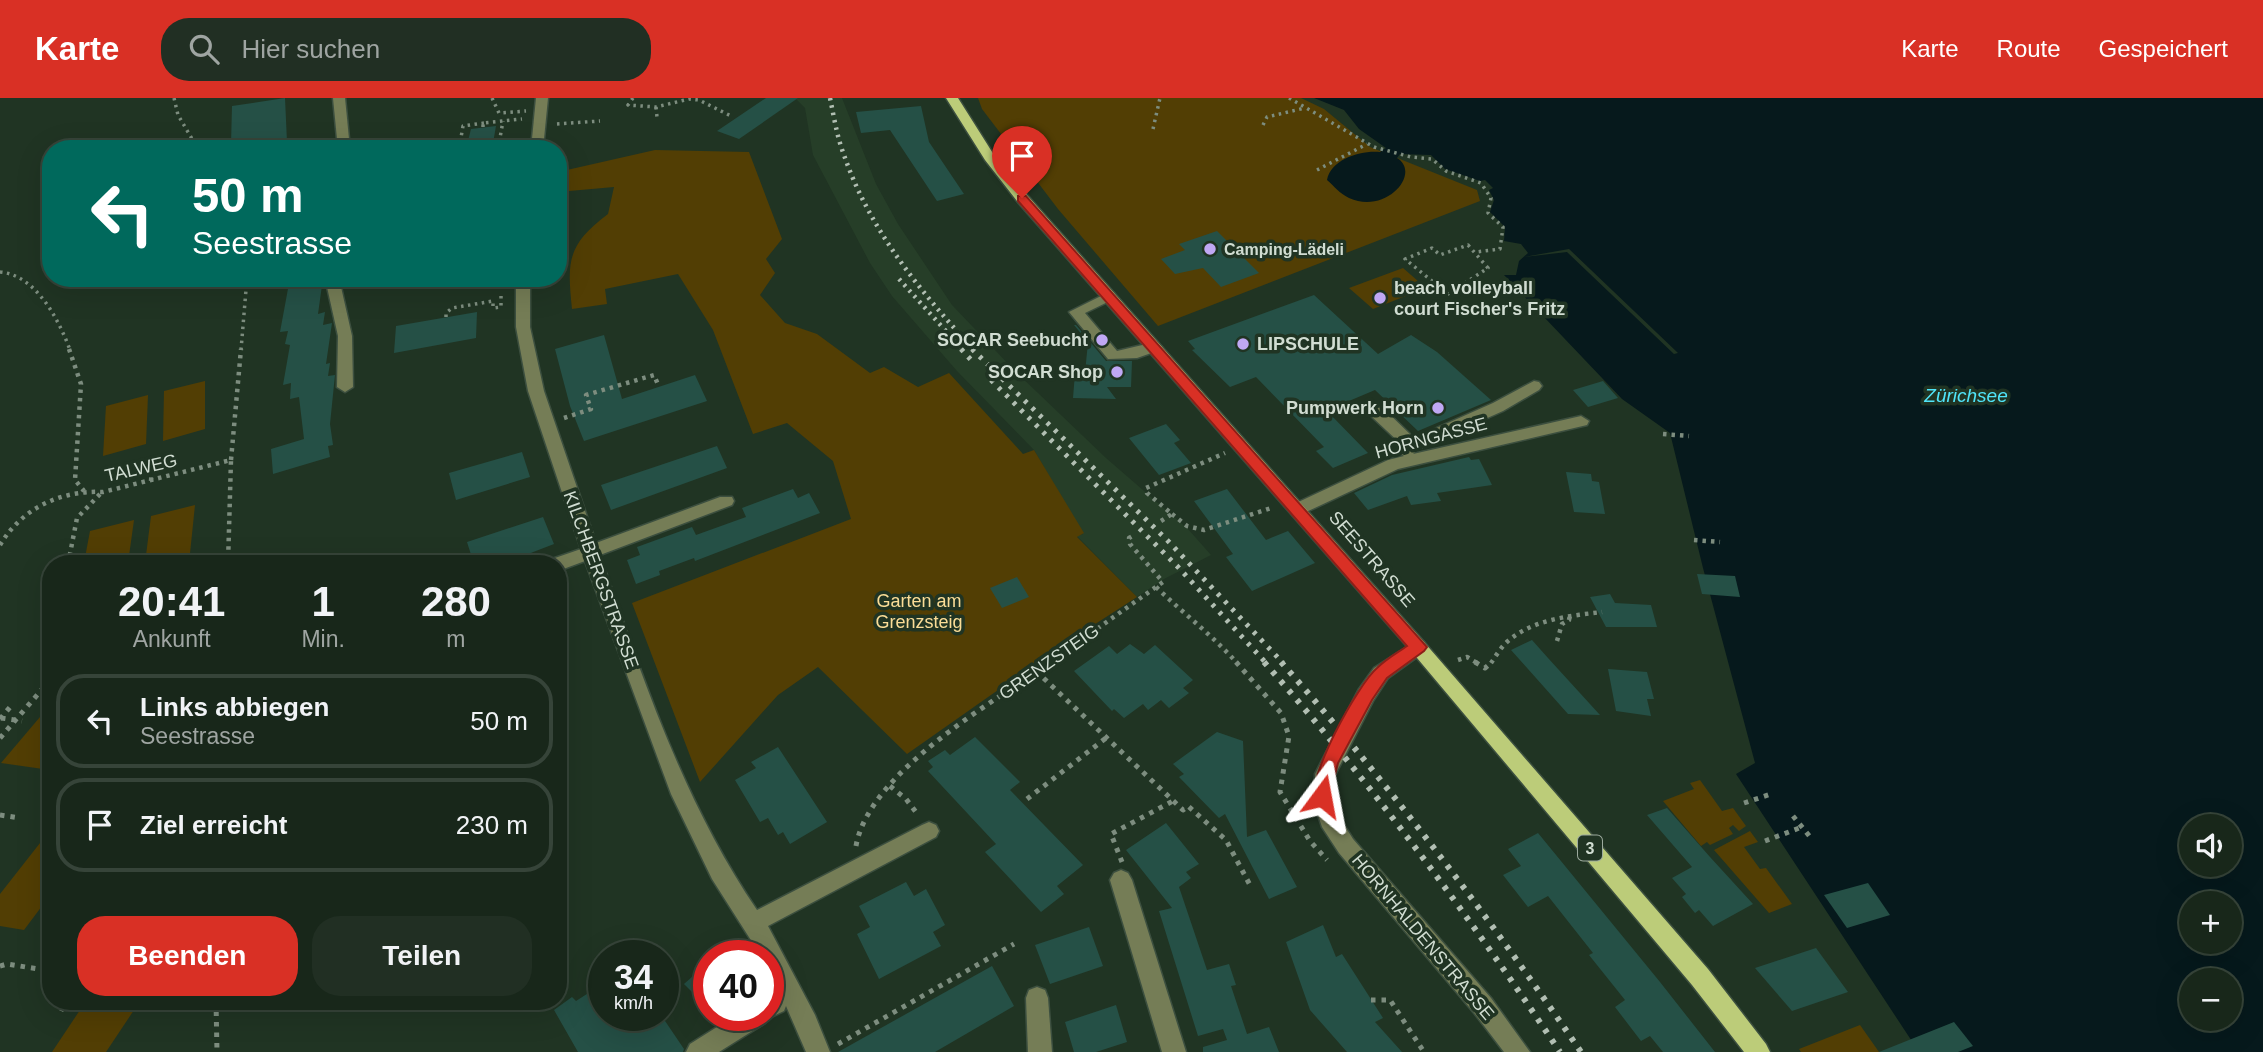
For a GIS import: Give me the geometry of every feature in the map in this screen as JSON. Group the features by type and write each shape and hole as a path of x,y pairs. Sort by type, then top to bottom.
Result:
{"main road":[{"name":"SEESTRASSE","path":"952,98 989,157 1418,647 1700,976 1758,1052"}],"street":[{"path":"338,98 341,140"},
{"path":"538,140 542,98"},
{"path":"334,287 345,337 345,387"},
{"name":"KILCHBERGSTRASSE","path":"517,287 527,352 550,435 589,551 681,794 719,872 753,923 827,1049"},
{"path":"1109,296 1076,312 1112,356 1138,354 1155,347"},
{"path":"1394,464 1412,445 1498,407 1534,386"},
{"path":"1377,412 1412,445"},
{"name":"HORNGASSE","path":"1298,509 1394,464 1581,421"},
{"path":"567,560 726,501"},
{"name":"HORNHALDENSTRASSE","path":"1418,647 1381,673 1366,695 1325,774 1322,787 1324,808 1331,827 1346,846 1465,985 1518,1052"},
{"path":"753,923 929,831"},
{"path":"1121,880 1174,1052"},
{"path":"1037,998 1040,1052"},
{"path":"698,1052 732,1031"}],"path":[{"path":"174,98 178,115 193,140"},
{"path":"492,98 499,113 521,111"},
{"path":"633,98 628,105 656,107 689,99 699,100 732,116"},
{"path":"1153,129 1160,98"},
{"path":"1289,98 1325,118 1341,133 1404,157 1432,159 1446,172 1466,176 1481,183 1491,198 1488,213 1503,227 1500,249 1476,253"},
{"path":"656,107 657,117"},
{"path":"1263,125 1266,117 1306,108"},
{"path":"460,140 463,125 484,125 540,117"},
{"path":"500,140 503,121"},
{"path":"568,122 600,121"},
{"path":"1317,170 1368,144"},
{"path":"1326,165 1332,167"},
{"path":"1468,245 1476,253 1488,268 1448,294 1405,259 1432,248 1440,255 1468,245"},
{"name":"TALWEG","path":"0,272 12,273 29,283 62,328 81,384 75,480 84,491 103,492 231,460"},
{"path":"228,555 231,460 246,287"},
{"path":"446,317 446,313 452,308 493,301 493,308 501,307 501,293 513,287"},
{"path":"559,419 591,409 586,395 654,375 659,387"},
{"path":"1663,434 1689,436"},
{"path":"1225,453 1146,488 1147,493 1187,526 1204,530 1271,508"},
{"path":"151,481 153,457"},
{"path":"0,545 17,521 38,507 84,491"},
{"path":"70,555 77,518 103,492"},
{"path":"1161,521 1172,514"},
{"path":"1134,535 1128,541 1163,582 1156,587 1191,621 1213,636 1281,713 1289,736 1280,792 1310,841 1329,863"},
{"path":"1694,540 1720,542"},
{"name":"GRENZSTEIG","path":"906,799 890,786 921,754 1156,587"},
{"path":"1458,660 1466,657 1485,668 1504,645 1517,635 1553,617 1602,612"},
{"path":"1557,641 1562,624 1569,620 1570,615"},
{"path":"1036,671 1174,802 1183,810 1188,806 1226,840 1251,887"},
{"path":"0,738 18,721 42,690"},
{"path":"0,719 11,706"},
{"path":"0,719 18,721"},
{"path":"1027,799 1107,738"},
{"path":"1744,803 1771,794"},
{"path":"1112,837 1111,834 1174,802"},
{"path":"0,814 20,818"},
{"path":"1793,816 1811,838"},
{"path":"1765,841 1802,827"},
{"path":"827,1049 1014,944"},
{"path":"0,965 42,970"},
{"path":"1371,1000 1390,1000 1424,1052"},
{"path":"60,1010 61,1012"},
{"path":"216,1010 217,1052"}],"shaded area":[{"path":"795,98 842,98 876,184 898,224 952,305 1014,370 1106,458 1188,529 1211,555 1164,579 1137,597 1077,536 1083,534 1034,450 957,371 892,296 870,263 813,155 805,108"}],"green space":[{"path":"978,98 1301,98 1324,109 1370,147 1477,190 1480,201 1158,326 1058,209 982,109"},
{"name":"Garten am Grenzsteig","path":"655,150 749,152 782,239 766,259 775,273 760,295 785,323 817,334 870,373 884,367 918,387 949,373 1023,454 1034,450 1084,533 1077,537 1137,597 1052,652 907,754 818,667 778,695 700,782 632,603 851,519 833,461 787,423 753,434 713,330 678,274 605,289 607,304 572,309 570,266 573,255 584,235 608,214 614,187 567,191 567,170"},
{"name":"beach volleyball court Fischer's Fritz","path":"1403,268 1426,288 1373,309 1349,288"},
{"path":"205,381 205,429 163,441 164,391"},
{"path":"148,395 146,444 103,456 106,406"},
{"path":"195,505 190,555 146,555 151,516"},
{"path":"134,520 129,555 86,555 90,531"},
{"path":"42,715 42,769 1,763"},
{"path":"1700,780 1722,811 1733,808 1746,826 1739,831 1733,825 1729,828 1733,834 1710,845 1707,842 1701,846 1663,801 1694,789 1690,783"},
{"path":"1750,831 1758,842 1744,847 1760,869 1766,868 1792,904 1769,913 1714,850"},
{"path":"42,840 42,906 24,930 0,926 0,894"},
{"path":"80,1010 134,1010 106,1052 52,1052"},
{"path":"1860,1025 1879,1052 1801,1052 1799,1049"}],"water":[{"name":"Zürichsee","path":"1314,98 2263,98 2263,1052 1919,1052 1736,774 1755,763 1670,433 1622,399 1504,275 1516,275 1519,261 1528,253 1521,244 1504,241 1505,227 1490,212 1494,200 1489,190 1493,188 1485,180 1480,181 1445,169 1431,155 1400,154 1397,158 1404,165 1403,182 1387,197 1376,201 1363,202 1349,198 1327,180 1334,166 1348,157 1380,152 1386,148 1359,129 1344,110"}],"pier":[{"path":"1569,249 1678,353 1674,354 1567,252 1524,257"}],"building":[{"path":"285,98 287,140 231,140 232,106"},
{"path":"766,98 798,98 739,139 717,131"},
{"path":"921,106 929,142 964,194 937,201 890,130 861,133 856,112"},
{"path":"496,126 494,140 468,140 471,129"},
{"path":"1217,231 1259,273 1221,287 1203,268 1175,274 1161,259 1185,250 1179,244"},
{"path":"288,287 322,287 318,314 325,312 323,325 332,323 326,364 330,363 328,376 335,375 330,424 333,445 328,446 330,457 273,474 271,449 304,439 299,397 290,399 291,383 283,385 290,345 285,344 288,331 280,332"},
{"path":"1314,295 1378,354 1411,335 1437,352 1491,400 1418,431 1375,390 1330,409 1332,412 1329,413 1368,453 1333,468 1316,451 1324,447 1256,377 1230,387 1192,350 1195,349 1188,341"},
{"path":"477,312 476,338 394,353 396,326"},
{"path":"1074,325 1106,361 1132,361 1131,387 1107,387 1116,399 1073,398 1075,373 1085,373 1088,342"},
{"path":"604,335 622,399 695,375 707,401 584,441 570,406 555,349"},
{"path":"1603,381 1618,398 1588,407 1573,390"},
{"path":"1166,424 1180,440 1174,443 1191,463 1159,475 1129,438"},
{"path":"717,446 727,468 611,510 601,485"},
{"path":"522,452 530,477 456,500 449,473"},
{"path":"1469,457 1471,460 1479,459 1492,485 1437,493 1441,501 1411,505 1407,496 1368,510 1354,493 1392,475"},
{"path":"1566,472 1591,474 1592,481 1599,482 1605,514 1574,512"},
{"path":"793,489 798,498 809,493 820,513 695,561 694,558 659,571 660,575 636,584 627,560 640,555 637,547 692,527 696,535 746,517 742,508"},
{"path":"1227,489 1266,540 1288,531 1315,563 1252,591 1226,557 1233,554 1194,501"},
{"path":"543,517 554,544 525,555 471,555 467,542"},
{"path":"1697,574 1735,576 1740,597 1702,594"},
{"path":"1017,577 1029,597 1002,608 990,588"},
{"path":"1610,594 1615,603 1651,605 1657,627 1606,627 1590,597"},
{"path":"1532,640 1600,715 1568,714 1511,650"},
{"path":"1130,644 1144,654 1155,645 1193,680 1183,688 1189,693 1169,708 1161,700 1148,710 1143,704 1124,718 1114,709 1112,711 1074,671 1109,646 1117,654"},
{"path":"1608,669 1647,672 1654,699 1647,699 1651,716 1616,711"},
{"path":"1217,732 1243,741 1247,837 1266,830 1297,887 1269,899 1225,814 1219,818 1179,777 1184,774 1173,764"},
{"path":"975,737 1020,782 1010,790 1083,865 1057,886 1064,894 1041,912 985,852 996,844 928,771 933,767 928,761 945,750 950,755"},
{"path":"778,747 827,822 790,844 783,832 778,835 768,818 760,822 735,780 756,768 751,762"},
{"path":"1667,808 1753,904 1713,926 1699,910 1695,913 1682,897 1686,894 1672,878 1692,867 1647,815"},
{"path":"1166,823 1199,864 1186,872 1191,878 1179,887 1207,970 1229,964 1236,985 1231,986 1247,1034 1269,1027 1279,1052 1203,1052 1203,1047 1227,1040 1223,1029 1198,1036 1159,911 1172,908 1126,850"},
{"path":"1538,833 1715,1052 1663,1052 1650,1036 1641,1041 1615,1007 1625,1000 1589,955 1593,953 1548,896 1528,907 1503,875 1521,866 1508,849"},
{"path":"906,882 914,896 926,889 945,925 933,932 941,946 879,979 857,934 870,927 859,906"},
{"path":"1868,883 1890,915 1847,928 1824,895"},
{"path":"1323,925 1336,957 1342,954 1383,1018 1375,1022 1402,1052 1347,1052 1310,1010 1286,942"},
{"path":"1089,927 1103,966 1050,984 1035,945"},
{"path":"1816,948 1848,992 1792,1011 1755,968"},
{"path":"992,966 1014,1006 935,1052 838,1052"},
{"path":"693,976 693,993 684,984"},
{"path":"588,993 588,1031 672,1031 684,1049 683,1052 578,1052 554,1010 567,1010 567,1001 572,997 576,1001"},
{"path":"1116,1005 1127,1042 1096,1052 1074,1052 1065,1022"},
{"path":"1954,1022 1973,1046 1958,1052 1879,1052"}],"railway":[{"path":"830,98 842,148 868,209 916,283 974,350"},
{"path":"899,279 963,350"},
{"path":"961,349 973,362"},
{"path":"972,349 1169,542 1283,663"},
{"path":"991,380 1179,568 1266,663"},
{"path":"1264,662 1381,803 1491,951 1560,1052"},
{"path":"1281,662 1361,756 1437,852 1581,1052"}],"place":[{"name":"Camping-Lädeli","path":"1210,249"},
{"name":"beach volleyball court Fischer's Fritz","path":"1380,298"},
{"name":"SOCAR Seebucht","path":"1102,340"},
{"name":"LIPSCHULE","path":"1243,344"},
{"name":"SOCAR Shop","path":"1117,372"},
{"name":"Pumpwerk Horn","path":"1438,408"}],"route":[{"path":"1022,198 1418,647 1381,673 1366,695 1330,762 1325,774 1322,796"}]}
